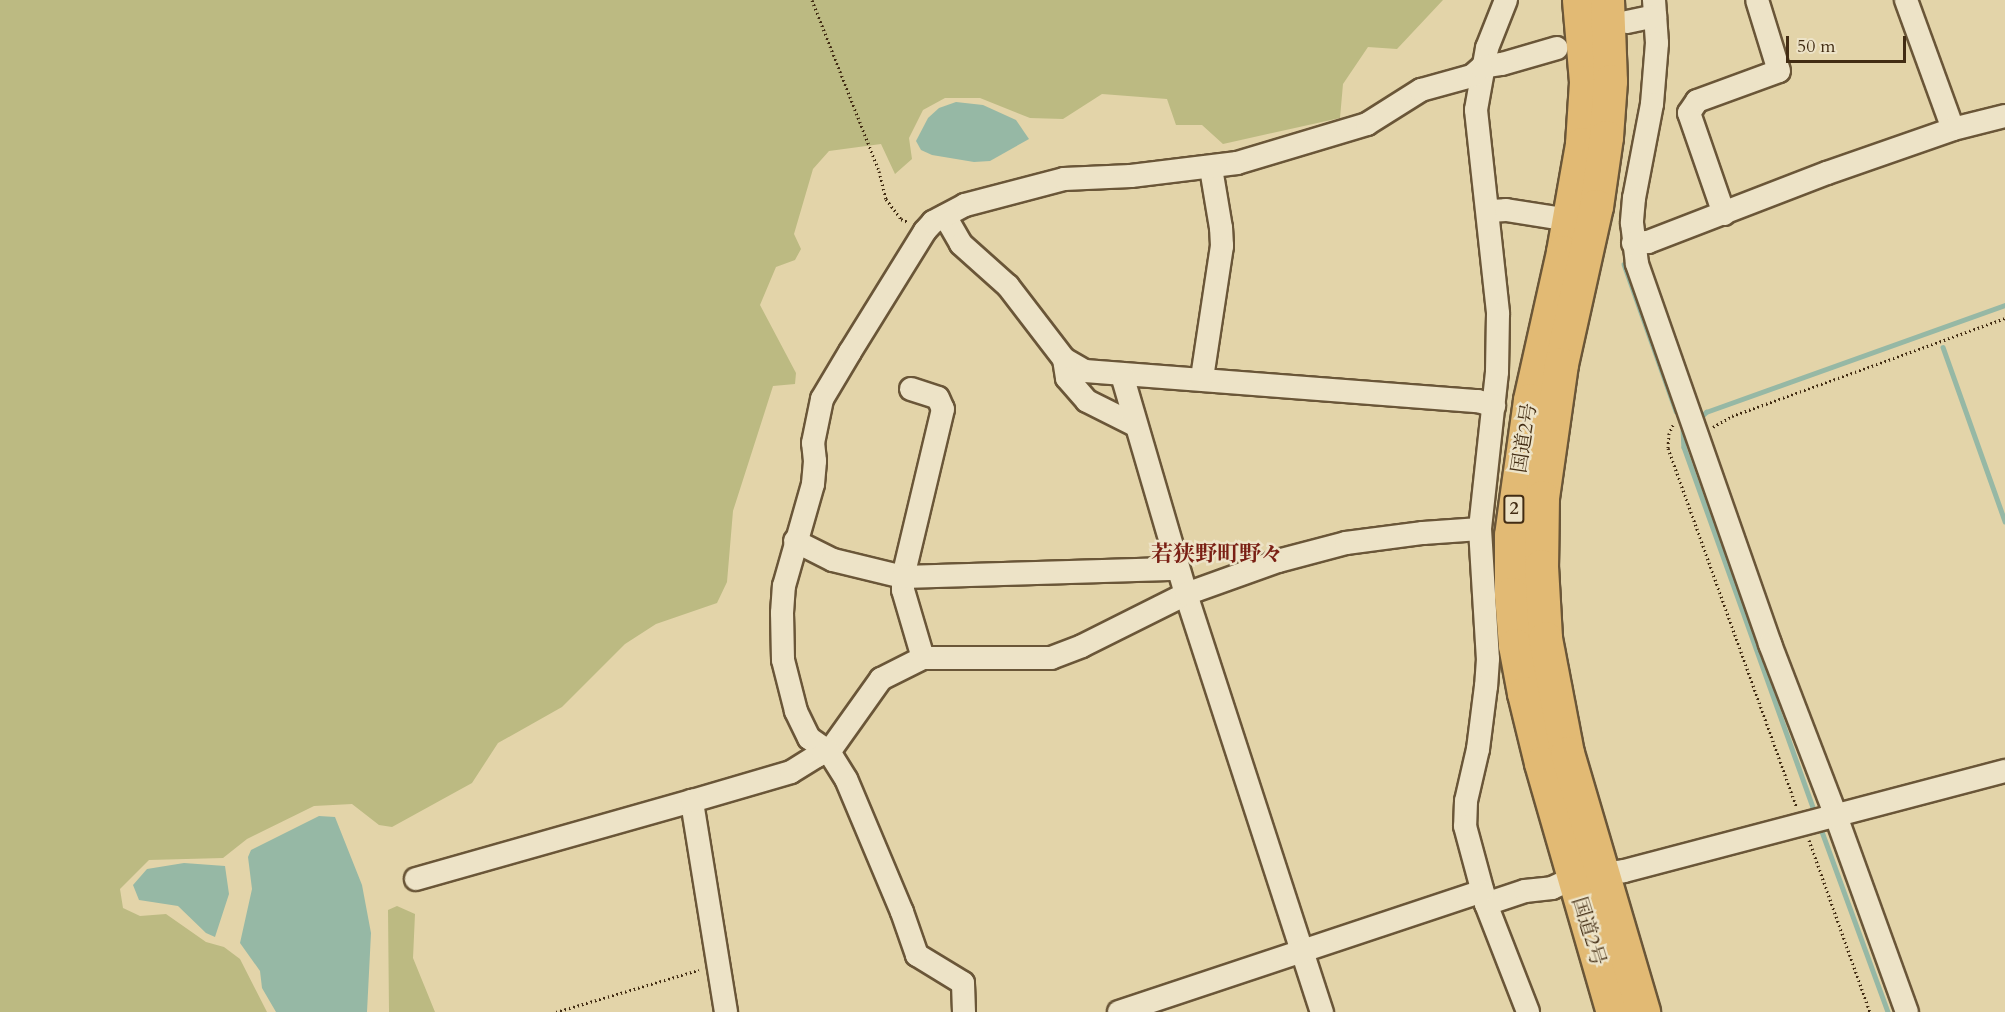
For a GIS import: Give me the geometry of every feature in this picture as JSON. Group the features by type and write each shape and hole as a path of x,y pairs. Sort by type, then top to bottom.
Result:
{"highway":[{"name":"国道2号","path":"1579,0 1586,82 1582,144 1570,220 1528,411 1511,536 1511,594 1515,645 1524,693 1588,877 1643,1012"},
{"name":"国道2号","path":"1613,1012 1567,753 1553,692 1545,638 1541,566 1542,497 1560,375 1596,206 1606,137 1617,11"}],"street":[{"path":"1506,0 1482,67 1476,110 1478,143 1489,211 1498,314 1494,406 1480,528 1488,659 1478,749 1466,801 1465,826 1484,897 1528,1012"},
{"path":"1724,214 1689,112 1697,101 1779,71 1757,0"},
{"path":"1906,0 1953,129"},
{"path":"1617,11 1655,8 1657,43 1652,104 1634,198 1632,243 1637,264 1690,428 1770,644 1819,820 1907,1012"},
{"path":"964,1012 963,983 924,962 917,955 902,912 846,779 825,750 810,738 796,711 783,660 784,586 813,484 815,461 813,443 822,399 926,231 933,222 965,205 1064,179 1131,176 1211,168 1367,124 1421,90 1472,76 1482,67 1502,64 1557,48"},
{"path":"1632,243 1648,242 1827,173 1953,129 2005,116"},
{"path":"1202,378 1222,246 1211,168"},
{"path":"1489,211 1506,210 1570,220"},
{"path":"945,216 961,244 1008,286 1064,359 1085,371 1202,378 1261,386 1478,401 1494,406"},
{"path":"1064,359 1067,378 1087,401 1135,425"},
{"path":"1122,375 1178,569 1322,1012"},
{"path":"911,389 938,398 943,409 903,577 903,590 923,658"},
{"path":"416,879 792,772 825,750 881,679 923,658 1051,658 1082,646 1186,594 1278,561 1346,543 1480,528"},
{"path":"795,542 833,560 903,577 1178,569"},
{"path":"1119,1012 1303,950 1484,897 1552,888 2005,771"},
{"path":"692,801 726,1012"}],"path":[{"path":"812,0 879,171 886,199 901,219 926,231"},
{"path":"1870,1012 1819,820 1668,448 1669,433 1719,421 2005,318"},
{"path":"556,1012 718,964"}],"shaded area":[{"path":"0,0 1443,0 1397,49 1368,47 1343,84 1340,118 1223,144 1202,125 1176,125 1167,99 1102,94 1063,119 1030,118 980,98 945,98 923,110 909,138 912,159 895,174 881,144 829,151 813,169 794,234 801,249 795,260 776,267 760,305 796,373 795,384 773,386 733,511 727,582 717,603 656,624 625,644 562,707 498,743 472,783 392,827 379,825 352,804 314,806 247,839 223,858 149,860 120,889 123,908 140,916 166,914 206,942 224,947 240,959 267,1012 0,1012"},
{"path":"956,102 983,105 1016,120 1029,139 990,161 974,162 932,155 921,150 916,141 928,118 939,108"},
{"path":"319,816 335,817 362,885 371,933 367,1012 276,1012 262,988 260,971 240,943 252,889 248,857 251,850"},
{"path":"184,863 225,866 229,894 215,937 206,933 178,906 139,900 133,885 147,869"},
{"path":"397,906 415,914 413,958 435,1012 389,1012 388,910"}],"waterway":[{"path":"1624,264 1676,411"},
{"path":"1699,419 1706,412 2005,305"},
{"path":"1943,347 2005,521"},
{"path":"1683,430 1684,447 1816,815"},
{"path":"1820,826 1888,1012"}],"district":[{"name":"若狭野町野々","path":"1217,555"}]}
